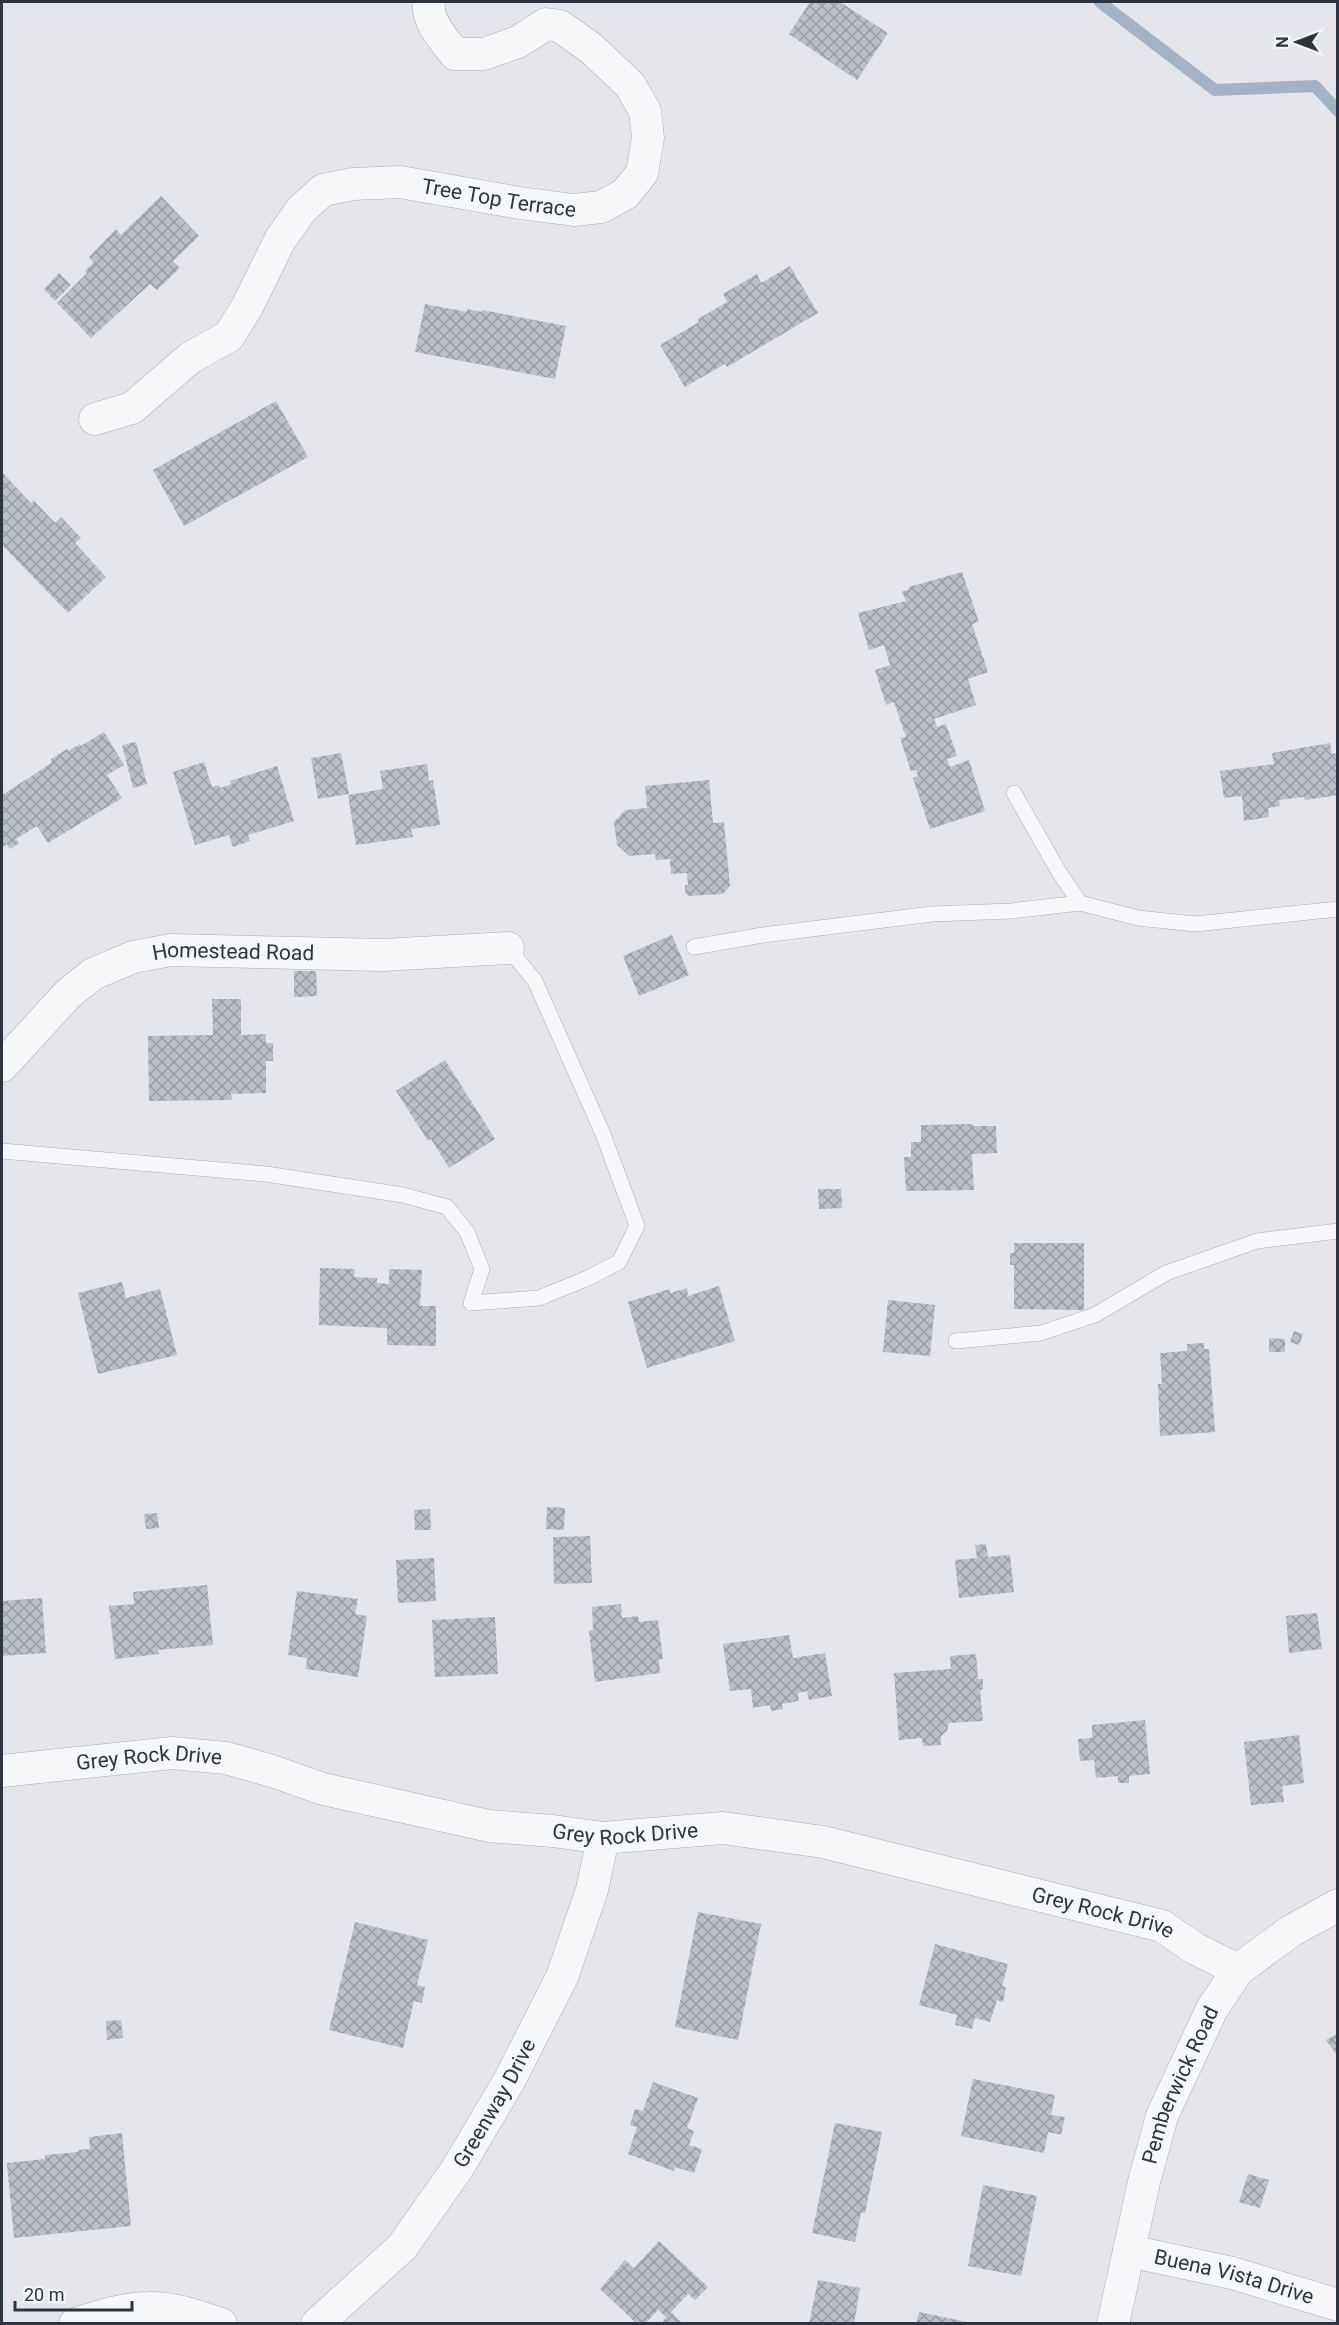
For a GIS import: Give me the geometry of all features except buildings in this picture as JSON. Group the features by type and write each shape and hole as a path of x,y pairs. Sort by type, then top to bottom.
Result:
{"street":[{"name":"Tree Top Terrace","path":"94,419 132,408 190,358 229,336 247,307 280,240 301,210 323,190 353,184 400,182 574,210 601,207 625,194 642,173 648,138 645,111 630,85 592,49 560,26 546,24 518,42 484,54 455,54 438,33 428,7 429,2"},
{"name":"Homestead Road","path":"2,1066 68,994 93,974 133,957 171,950 383,956 507,948"},
{"name":"Grey Rock Drive","path":"2,1771 172,1753 226,1758 323,1789 489,1826 603,1838 723,1828 823,1842 1162,1926 1194,1948 1238,1970"},
{"name":"Greenway Drive","path":"317,2324 402,2247 457,2169 509,2082 562,1977 592,1890 603,1838"},
{"name":"Pemberwick Road","path":"1113,2324 1144,2182 1162,2116 1212,2009 1238,1970 1291,1931 1338,1905"},
{"name":"Buena Vista Drive","path":"1129,2251 1232,2273 1338,2305"},
{"path":"75,2324 115,2313 148,2308 184,2312 221,2324"}],"lane":[{"path":"1014,794 1059,872 1080,903"},
{"path":"694,947 763,935 912,917 1011,911 1080,903 1138,918 1195,924 1338,909"},
{"path":"2,1151 266,1174 404,1195 447,1208 467,1232 482,1269 471,1303 539,1298 588,1278 619,1262 637,1226 603,1134 535,981 507,948"},
{"path":"956,1341 1041,1333 1095,1315 1166,1273 1257,1241 1338,1231"}],"waterway":[{"path":"1100,2 1215,90 1315,86 1338,111"}]}
